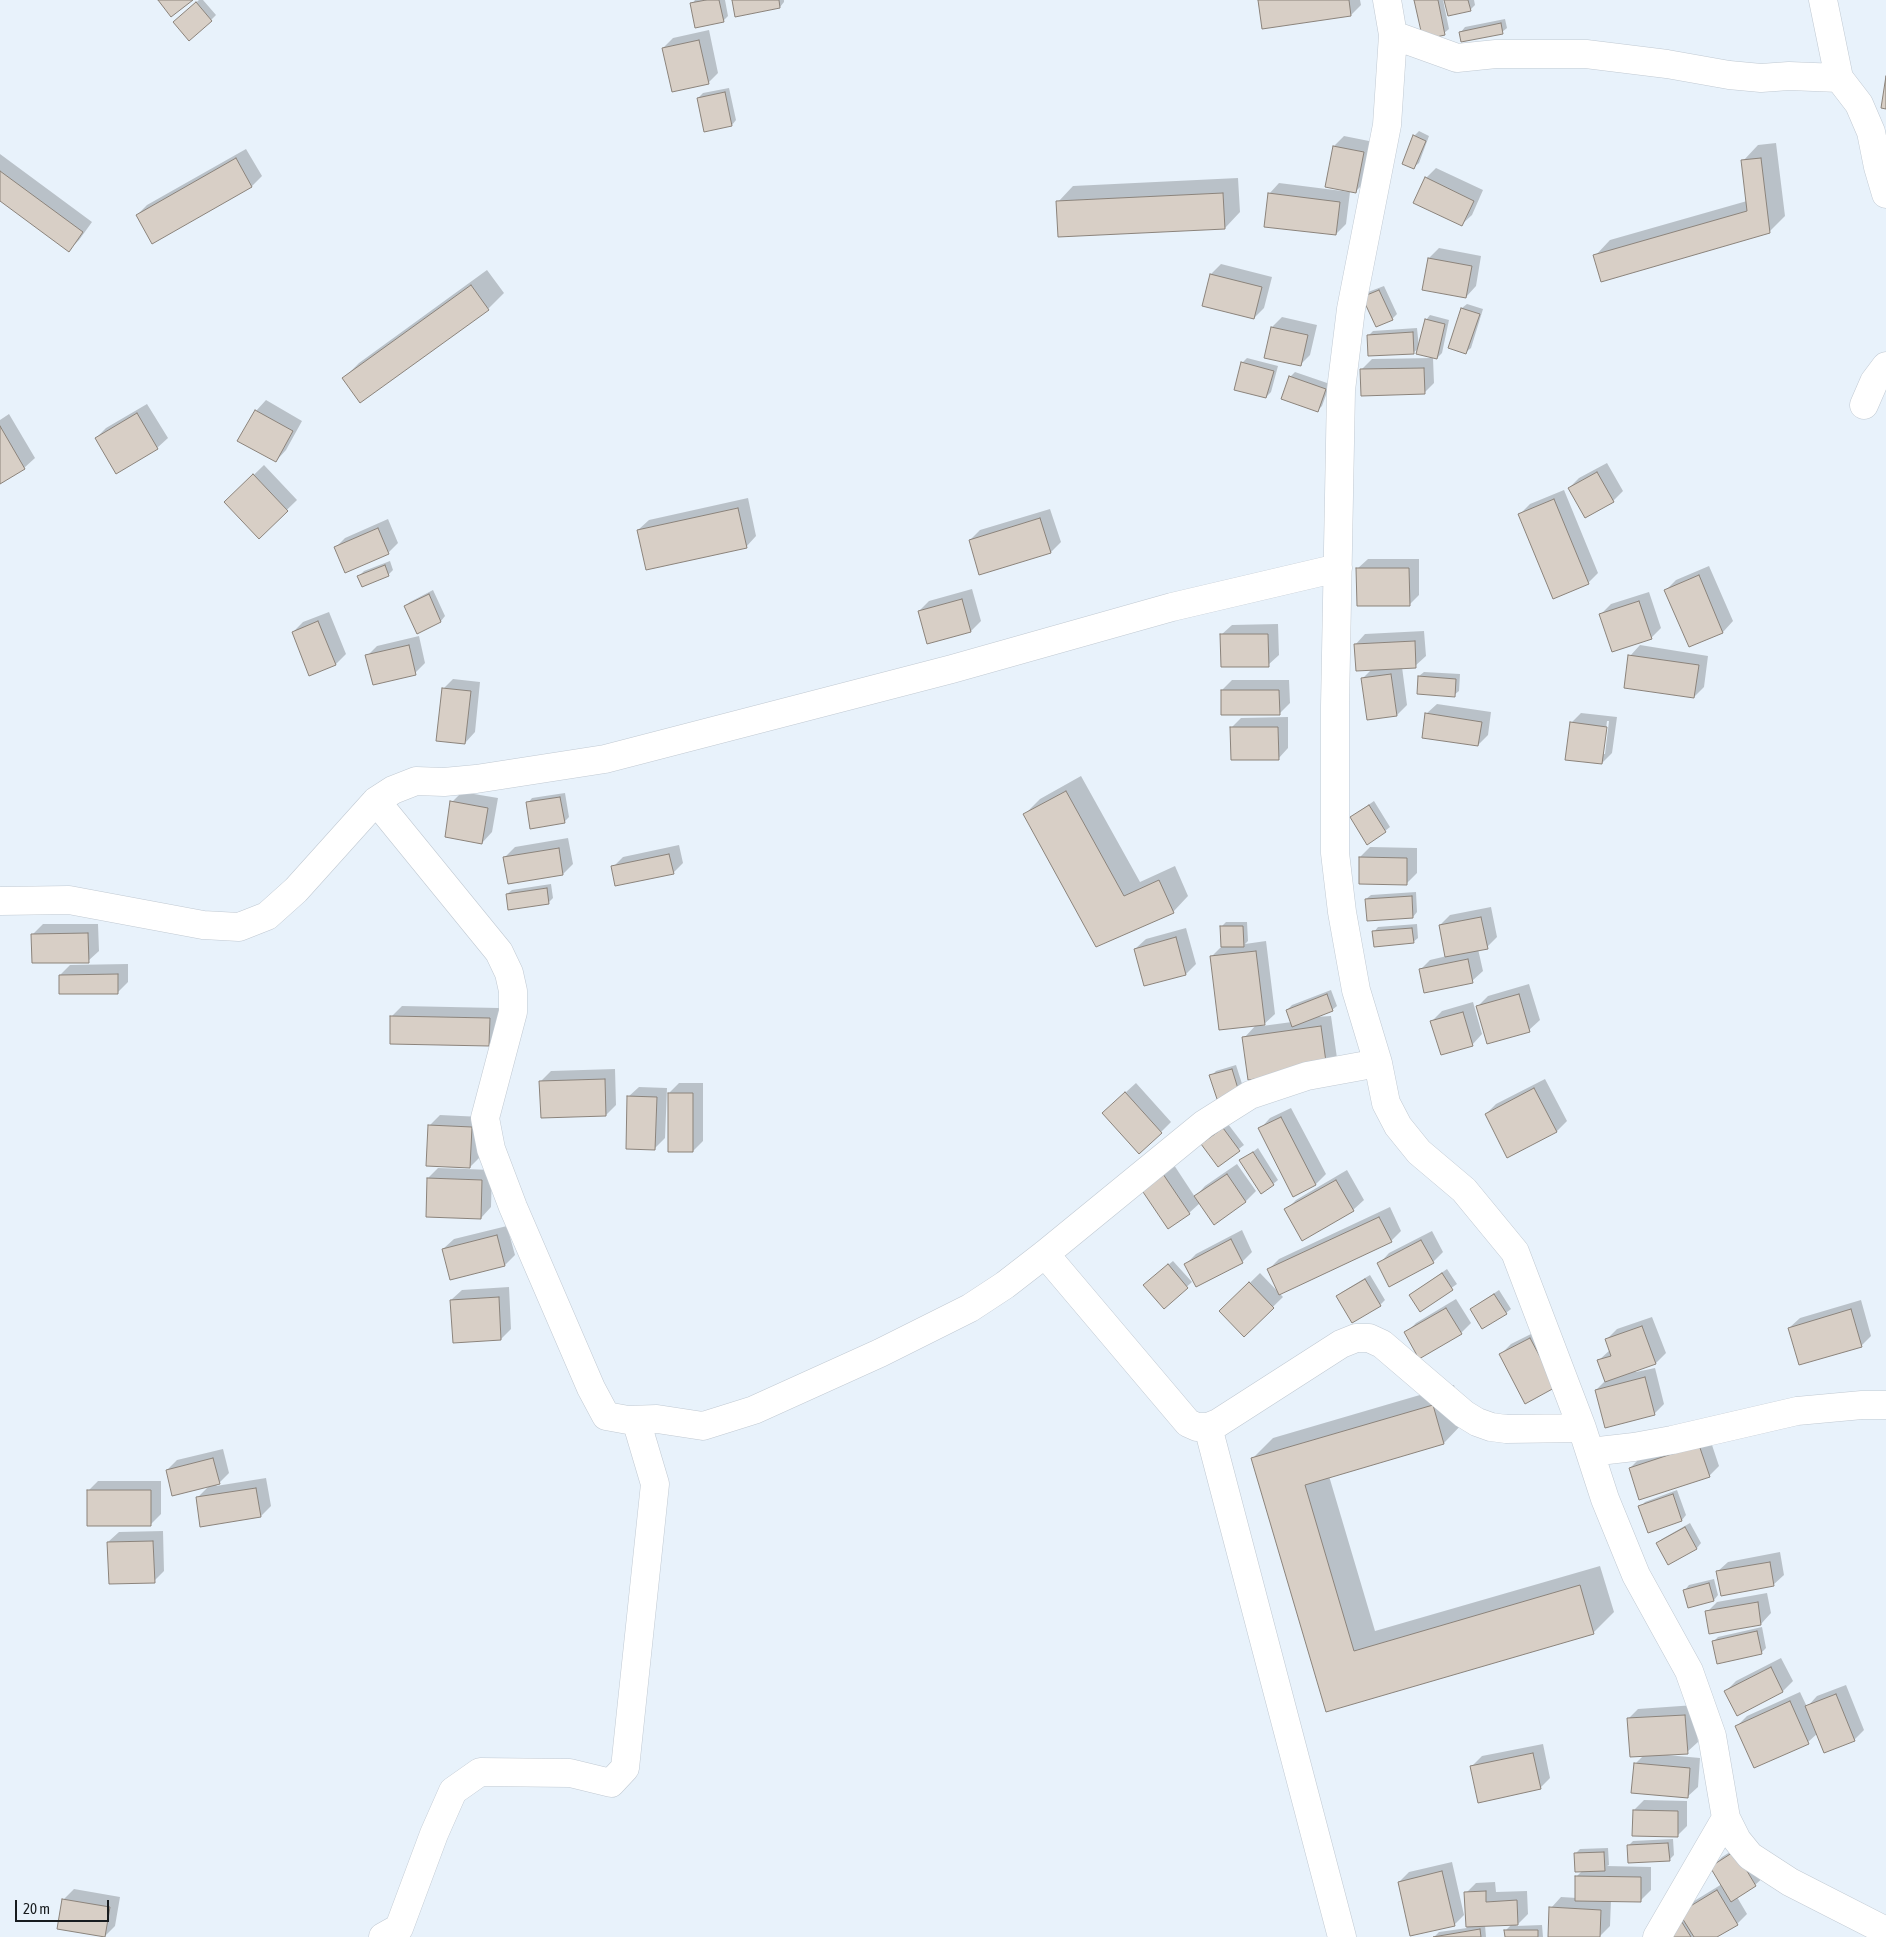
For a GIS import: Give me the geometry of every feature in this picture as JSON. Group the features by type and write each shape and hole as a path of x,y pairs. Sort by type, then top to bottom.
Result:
{"street":[{"path":"1387,0 1393,35 1387,125 1350,309 1342,390 1335,706 1336,853 1342,912 1356,990 1378,1063 1386,1103 1398,1126 1419,1152 1464,1190 1515,1252 1586,1440 1605,1498 1636,1575 1689,1671 1712,1736 1726,1818 1737,1840 1750,1856 1790,1882 1886,1931"},
{"path":"1823,0 1839,78 1859,104 1871,132 1886,194"},
{"path":"1393,35 1457,58 1496,54 1586,54 1667,64 1729,75 1761,78 1789,76 1839,78"},
{"path":"1864,404 1874,382 1886,366"},
{"path":"0,901 69,900 203,925 239,927 267,916 296,890 376,801 393,790 416,781 444,782 476,779 605,759 943,671 1172,607 1338,568"},
{"path":"376,801 499,952 509,973 513,991 513,1012 485,1118 491,1149 513,1207 590,1388 606,1416 636,1420 658,1419 703,1426 754,1410 880,1353 970,1308 1045,1254 1204,1124 1250,1095 1307,1076 1378,1063"},
{"path":"1045,1254 1188,1423 1197,1427 1208,1427 1218,1423 1341,1344 1356,1338 1369,1338 1382,1344 1464,1414 1491,1428 1586,1440 1662,1442 1797,1411 1862,1405 1886,1405"},
{"path":"383,1937 399,1928 434,1834 453,1791 480,1772 570,1773 611,1783 625,1768 655,1484 636,1420"},
{"path":"1208,1427 1342,1937"},
{"path":"1657,1937 1726,1818"}],"building":[{"path":"158,0 193,0 171,17"},
{"path":"719,0 724,22 695,28 690,3"},
{"path":"732,0 779,0 780,8 735,17"},
{"path":"1258,0 1349,0 1351,16 1262,29"},
{"path":"1414,0 1438,0 1445,35 1423,40"},
{"path":"1444,0 1468,0 1471,11 1448,16"},
{"path":"196,2 212,21 189,41 173,22"},
{"path":"1501,23 1503,34 1461,42 1459,32"},
{"path":"699,40 709,84 672,92 662,48"},
{"path":"1886,76 1886,109 1881,108"},
{"path":"725,92 732,126 704,132 697,98"},
{"path":"1413,135 1426,141 1414,169 1402,164"},
{"path":"1333,146 1364,152 1356,193 1325,187"},
{"path":"236,158 252,187 152,244 136,215"},
{"path":"1761,158 1770,233 1601,282 1593,255 1747,211 1741,160"},
{"path":"0,171 83,232 69,252 0,201"},
{"path":"1425,177 1474,201 1462,226 1413,203"},
{"path":"1223,193 1225,229 1058,237 1056,201"},
{"path":"1268,193 1340,202 1336,235 1264,227"},
{"path":"1428,258 1472,266 1466,298 1422,290"},
{"path":"1210,274 1262,287 1254,319 1202,306"},
{"path":"471,285 489,310 360,403 342,378"},
{"path":"1379,290 1393,320 1376,327 1362,297"},
{"path":"1461,308 1480,314 1466,354 1448,348"},
{"path":"1425,319 1445,324 1437,359 1416,354"},
{"path":"1271,327 1308,335 1301,366 1264,358"},
{"path":"1413,332 1414,354 1368,356 1367,335"},
{"path":"1241,362 1274,371 1266,398 1234,390"},
{"path":"1424,368 1425,394 1361,396 1360,369"},
{"path":"1289,376 1326,389 1318,412 1281,399"},
{"path":"255,410 293,431 276,462 237,441"},
{"path":"137,413 158,449 116,474 95,438"},
{"path":"0,426 25,469 0,484"},
{"path":"1597,472 1614,502 1585,518 1568,488"},
{"path":"253,474 288,511 259,539 224,502"},
{"path":"1554,499 1589,584 1553,599 1518,514"},
{"path":"738,508 747,548 646,570 637,530"},
{"path":"1040,518 1051,553 979,575 969,540"},
{"path":"378,528 389,554 345,573 334,547"},
{"path":"385,565 389,576 362,587 357,576"},
{"path":"1356,568 1409,568 1410,606 1357,606"},
{"path":"1699,575 1723,633 1689,647 1664,590"},
{"path":"429,594 441,622 417,634 404,606"},
{"path":"962,599 971,632 927,644 918,611"},
{"path":"1639,601 1652,639 1612,652 1599,614"},
{"path":"318,621 336,665 309,676 292,632"},
{"path":"1220,634 1268,634 1269,667 1221,667"},
{"path":"1415,641 1416,668 1356,671 1354,644"},
{"path":"409,645 416,675 373,685 365,655"},
{"path":"1628,655 1699,665 1694,698 1624,688"},
{"path":"1391,674 1397,716 1367,720 1361,678"},
{"path":"1418,676 1456,679 1455,697 1417,694"},
{"path":"442,688 471,691 465,744 436,741"},
{"path":"1221,690 1279,690 1280,715 1221,715"},
{"path":"1425,713 1482,722 1478,746 1422,738"},
{"path":"1570,722 1607,727 1602,764 1565,760"},
{"path":"1230,727 1278,727 1279,760 1231,760"},
{"path":"1066,791 1124,896 1159,880 1174,913 1096,947 1023,814"},
{"path":"560,797 565,823 530,829 526,802"},
{"path":"450,801 488,808 482,844 445,837"},
{"path":"1369,805 1386,832 1367,845 1350,817"},
{"path":"559,848 563,875 508,884 503,857"},
{"path":"669,854 674,874 615,886 611,866"},
{"path":"1359,857 1407,858 1407,885 1359,884"},
{"path":"547,888 549,904 508,910 506,894"},
{"path":"1412,896 1413,918 1367,921 1365,899"},
{"path":"1481,917 1488,949 1445,957 1439,925"},
{"path":"1220,926 1243,926 1244,947 1221,947"},
{"path":"1412,928 1414,943 1374,947 1372,931"},
{"path":"88,933 89,963 32,963 31,934"},
{"path":"1176,937 1186,975 1144,986 1134,949"},
{"path":"1256,951 1265,1025 1219,1030 1210,956"},
{"path":"1468,959 1473,983 1424,993 1419,969"},
{"path":"118,974 118,994 59,994 59,975"},
{"path":"1327,994 1333,1011 1292,1027 1286,1010"},
{"path":"1519,994 1530,1032 1487,1044 1476,1006"},
{"path":"1463,1012 1473,1046 1441,1055 1430,1021"},
{"path":"390,1016 490,1018 489,1046 390,1044"},
{"path":"1321,1026 1327,1069 1248,1080 1242,1037"},
{"path":"1232,1069 1239,1092 1217,1099 1209,1075"},
{"path":"605,1079 606,1116 541,1118 539,1081"},
{"path":"1534,1088 1557,1132 1507,1158 1485,1114"},
{"path":"1125,1092 1162,1133 1139,1154 1102,1113"},
{"path":"668,1093 693,1093 693,1152 668,1152"},
{"path":"627,1096 657,1097 655,1150 626,1149"},
{"path":"1281,1117 1316,1185 1293,1197 1258,1128"},
{"path":"428,1125 472,1127 470,1168 426,1166"},
{"path":"1223,1128 1240,1151 1218,1167 1201,1144"},
{"path":"1253,1152 1274,1185 1261,1194 1239,1160"},
{"path":"1163,1174 1190,1214 1168,1229 1141,1189"},
{"path":"1227,1174 1246,1202 1214,1225 1194,1196"},
{"path":"427,1178 482,1180 481,1219 426,1217"},
{"path":"1336,1180 1354,1211 1302,1241 1284,1209"},
{"path":"1379,1217 1392,1242 1279,1295 1267,1269"},
{"path":"497,1235 505,1266 450,1280 442,1249"},
{"path":"1231,1239 1243,1263 1196,1287 1184,1264"},
{"path":"1421,1240 1434,1263 1389,1287 1377,1263"},
{"path":"1168,1264 1188,1288 1164,1309 1143,1285"},
{"path":"1442,1273 1453,1290 1420,1312 1409,1295"},
{"path":"1365,1279 1381,1306 1352,1323 1336,1296"},
{"path":"1249,1282 1274,1308 1244,1337 1219,1311"},
{"path":"1494,1294 1507,1314 1482,1329 1470,1309"},
{"path":"499,1297 501,1340 453,1343 450,1300"},
{"path":"1446,1308 1462,1334 1419,1359 1404,1332"},
{"path":"1851,1309 1862,1347 1799,1365 1788,1328"},
{"path":"1642,1326 1656,1364 1605,1382 1597,1360 1611,1356 1605,1339"},
{"path":"1530,1338 1556,1387 1525,1404 1499,1354"},
{"path":"1645,1377 1655,1415 1605,1428 1595,1390"},
{"path":"1433,1405 1444,1444 1305,1485 1354,1651 1580,1585 1594,1634 1326,1712 1251,1458"},
{"path":"1699,1445 1710,1477 1639,1500 1629,1468"},
{"path":"213,1458 220,1484 172,1496 166,1470"},
{"path":"256,1488 261,1517 200,1527 196,1497"},
{"path":"87,1490 151,1490 151,1526 87,1526"},
{"path":"1673,1494 1682,1521 1648,1533 1638,1506"},
{"path":"1685,1527 1697,1549 1668,1565 1656,1543"},
{"path":"153,1541 155,1583 109,1584 107,1542"},
{"path":"1770,1562 1774,1586 1721,1596 1716,1571"},
{"path":"1709,1583 1714,1601 1688,1608 1683,1590"},
{"path":"1758,1602 1761,1625 1709,1634 1705,1611"},
{"path":"1757,1631 1762,1654 1717,1664 1712,1641"},
{"path":"1771,1667 1783,1692 1737,1716 1724,1691"},
{"path":"1836,1694 1855,1741 1824,1753 1805,1706"},
{"path":"1790,1701 1809,1744 1754,1768 1735,1726"},
{"path":"1685,1715 1688,1754 1630,1757 1627,1718"},
{"path":"1533,1753 1541,1789 1478,1803 1470,1766"},
{"path":"1634,1763 1690,1768 1688,1798 1631,1793"},
{"path":"1633,1810 1678,1811 1678,1837 1632,1836"},
{"path":"1668,1843 1670,1861 1628,1863 1627,1845"},
{"path":"1735,1851 1756,1886 1731,1902 1710,1867"},
{"path":"1604,1852 1605,1871 1575,1872 1574,1853"},
{"path":"1442,1871 1455,1926 1410,1936 1398,1882"},
{"path":"1575,1876 1641,1877 1641,1902 1575,1901"},
{"path":"1717,1890 1738,1925 1717,1937 1694,1937 1679,1913"},
{"path":"1486,1891 1486,1902 1517,1900 1518,1925 1466,1927 1464,1892"},
{"path":"62,1899 110,1907 105,1937 57,1929"},
{"path":"1549,1907 1601,1910 1600,1937 1548,1937"},
{"path":"1680,1919 1691,1937 1670,1937"},
{"path":"1480,1929 1481,1937 1433,1937"},
{"path":"1504,1930 1538,1930 1538,1937 1505,1937"}]}
